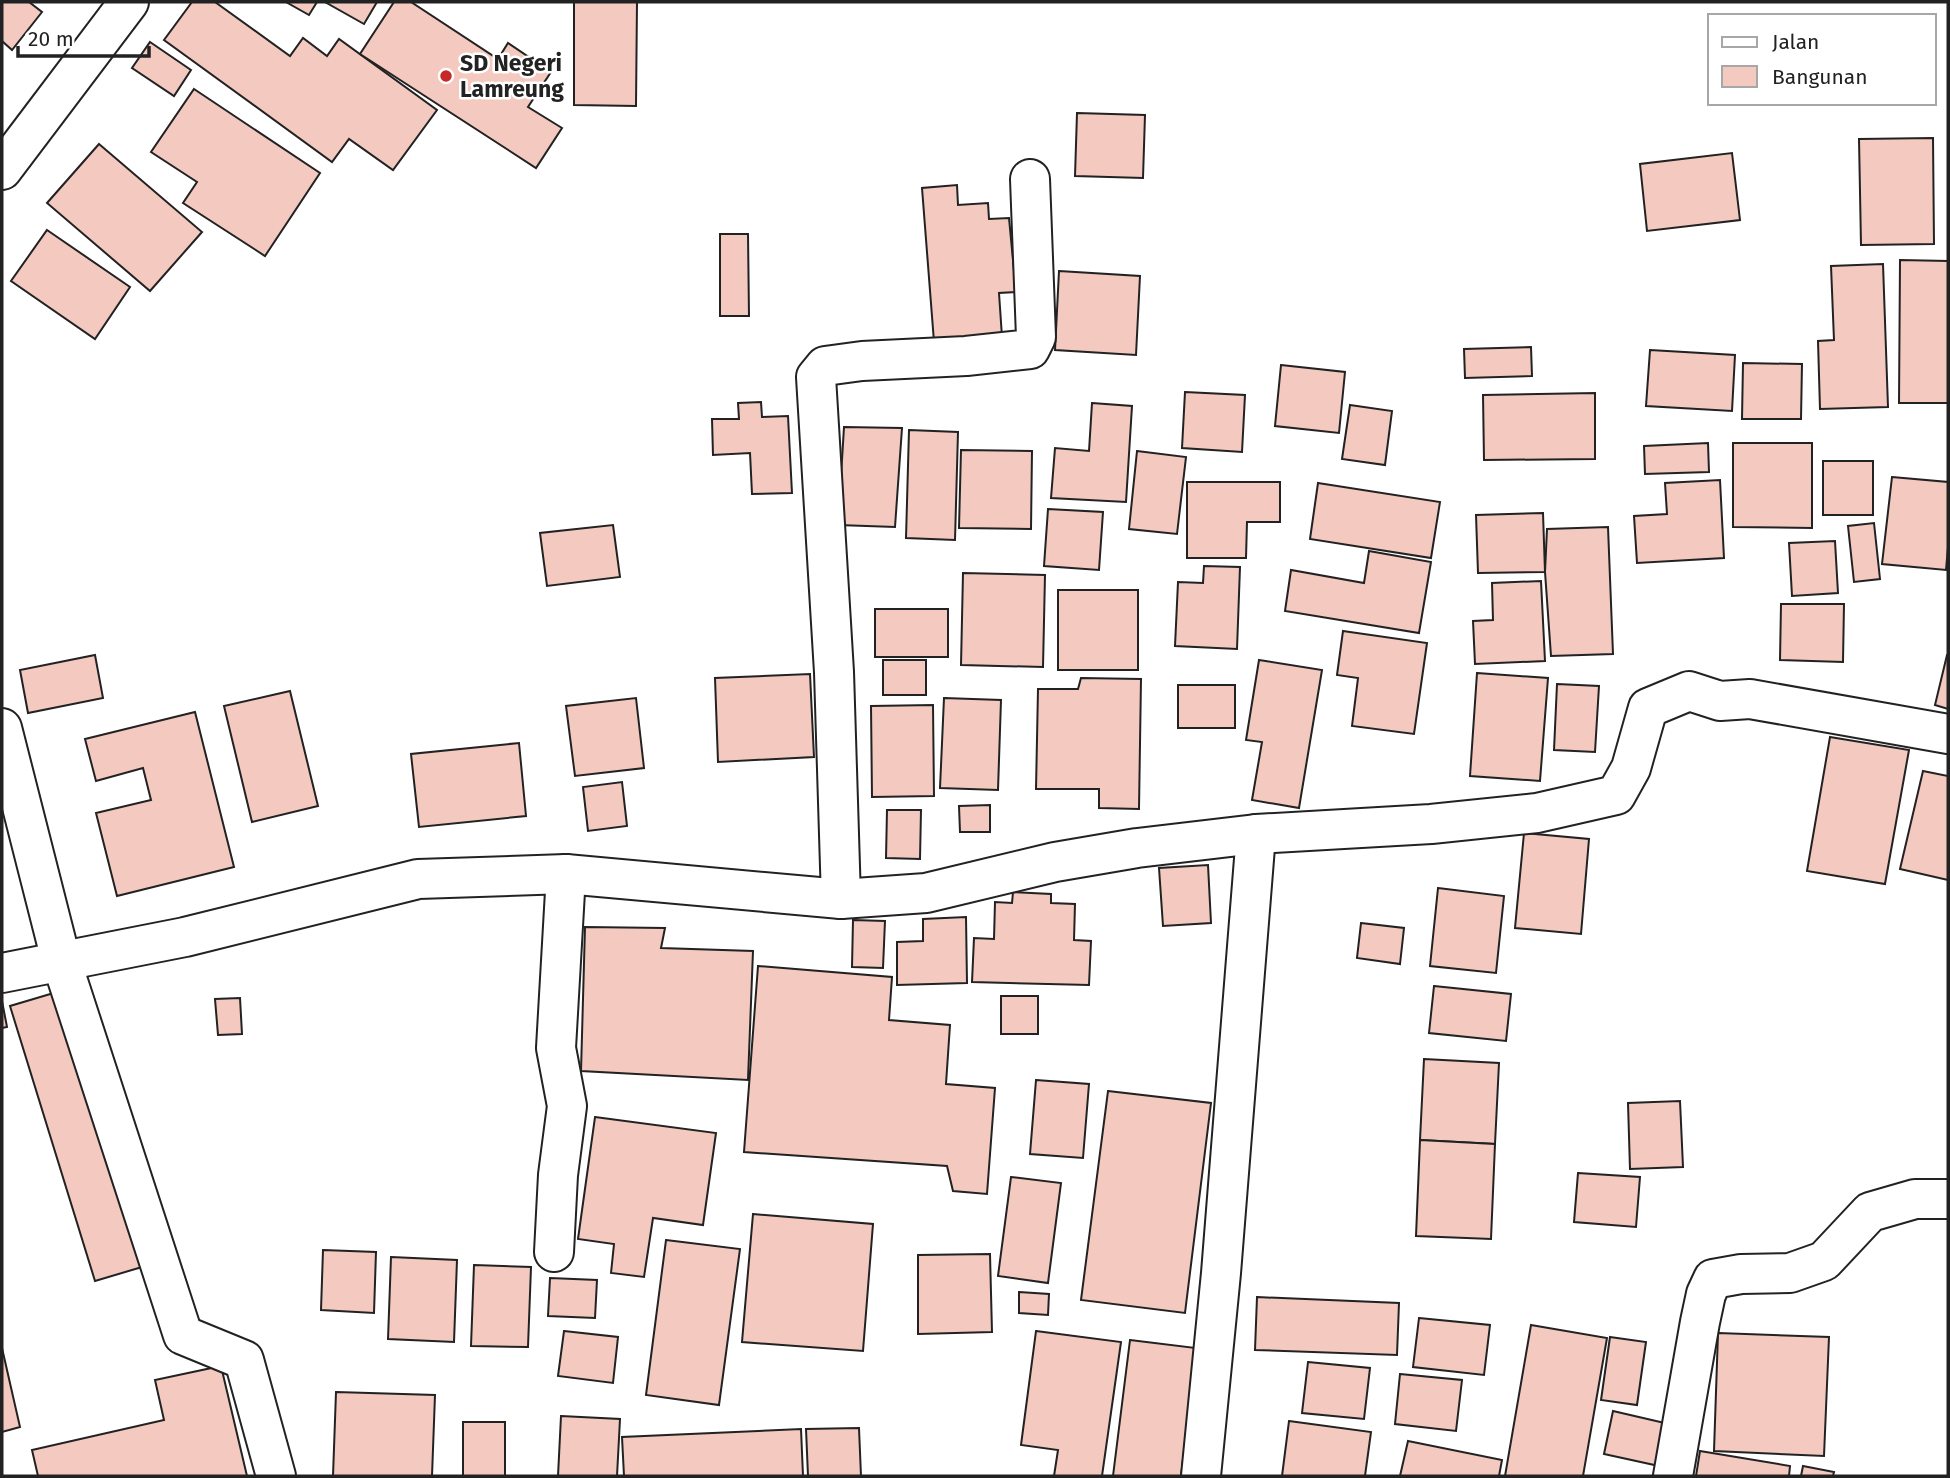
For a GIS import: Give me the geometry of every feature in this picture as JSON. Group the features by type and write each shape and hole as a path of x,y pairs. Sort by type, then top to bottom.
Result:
{"street":[{"path":"2,170 129,2"},
{"path":"841,899 834,672 816,377 825,366 862,360 966,356 1030,349 1036,337 1030,179"},
{"path":"2,974 185,937 418,879 566,874 841,899 926,893 1069,860 1136,848 1256,834 1431,824 1537,813 1616,794 1631,768 1648,708 1689,691 1720,701 1750,699 1948,734"},
{"path":"2,728 61,960 183,1335 244,1360 276,1476"},
{"path":"1201,1476 1222,1259 1256,834"},
{"path":"554,1252 558,1175 567,1106 556,1048 566,874"},
{"path":"1672,1476 1706,1294 1713,1279 1741,1274 1790,1273 1824,1261 1870,1212 1915,1199 1948,1199"}],"building":[{"path":"2,2 29,2 42,12 12,50 2,41"},
{"path":"192,2 215,2 290,56 303,38 327,56 339,39 437,110 393,170 349,139 332,162 164,40"},
{"path":"286,2 317,2 309,15"},
{"path":"325,2 377,2 364,24"},
{"path":"394,2 411,2 498,59 508,43 551,72 528,107 562,128 536,168 360,54"},
{"path":"574,2 637,2 636,106 574,105"},
{"path":"150,42 191,70 174,96 132,68"},
{"path":"194,89 320,173 265,256 183,203 197,182 151,152"},
{"path":"1077,113 1145,115 1143,178 1075,176"},
{"path":"1933,138 1934,244 1861,245 1859,139"},
{"path":"99,144 202,232 150,291 47,203"},
{"path":"1732,153 1740,220 1647,231 1640,164"},
{"path":"957,185 958,205 988,203 989,219 1009,218 1016,292 999,293 1002,337 934,342 922,188"},
{"path":"47,230 130,287 95,339 11,281"},
{"path":"720,234 748,234 749,316 720,316"},
{"path":"1900,260 1948,261 1948,403 1899,403"},
{"path":"1883,264 1888,407 1820,409 1818,341 1834,340 1831,266"},
{"path":"1059,271 1140,276 1136,355 1055,350"},
{"path":"1531,347 1532,376 1465,378 1464,349"},
{"path":"1650,350 1735,355 1732,411 1646,406"},
{"path":"1743,363 1802,364 1801,419 1742,419"},
{"path":"1281,365 1345,372 1339,433 1275,426"},
{"path":"1185,392 1245,395 1242,452 1182,448"},
{"path":"1595,393 1595,459 1484,460 1483,395"},
{"path":"761,402 762,417 788,416 792,493 752,494 750,453 713,455 712,419 739,419 738,403"},
{"path":"1092,403 1132,406 1126,502 1051,498 1055,448 1089,451"},
{"path":"1350,405 1392,411 1385,465 1342,459"},
{"path":"844,427 902,428 895,527 838,525"},
{"path":"909,430 958,432 955,540 906,538"},
{"path":"1708,443 1709,472 1645,474 1644,446"},
{"path":"1733,443 1812,443 1812,528 1733,527"},
{"path":"961,450 1032,451 1031,529 959,528"},
{"path":"1137,451 1186,457 1177,534 1129,529"},
{"path":"1823,461 1873,461 1873,515 1823,515"},
{"path":"1892,477 1948,482 1946,570 1882,564"},
{"path":"1720,480 1724,558 1637,563 1634,516 1667,514 1665,483"},
{"path":"1187,482 1280,482 1280,522 1247,522 1246,558 1187,558"},
{"path":"1318,483 1440,502 1431,558 1310,539"},
{"path":"1048,509 1103,512 1099,570 1044,566"},
{"path":"1543,513 1545,572 1478,573 1476,515"},
{"path":"1874,523 1880,579 1854,582 1848,526"},
{"path":"613,525 620,577 547,586 540,533"},
{"path":"1608,527 1613,654 1551,656 1545,572 1547,529"},
{"path":"1835,541 1838,593 1792,596 1789,543"},
{"path":"1369,551 1431,562 1419,633 1285,611 1291,570 1364,583"},
{"path":"1204,566 1240,567 1237,649 1175,646 1178,582 1203,583"},
{"path":"963,573 1045,575 1043,667 961,665"},
{"path":"1541,581 1545,661 1475,664 1473,621 1493,620 1492,583"},
{"path":"1058,590 1138,590 1138,670 1058,670"},
{"path":"1781,604 1844,604 1843,662 1780,660"},
{"path":"875,609 948,609 948,657 875,657"},
{"path":"1343,631 1427,643 1414,734 1352,726 1358,678 1337,675"},
{"path":"95,655 103,698 28,713 20,670"},
{"path":"1948,655 1948,709 1935,705"},
{"path":"883,660 926,660 926,695 883,695"},
{"path":"1259,660 1322,670 1299,808 1252,800 1262,742 1246,740"},
{"path":"1477,673 1548,678 1540,781 1470,776"},
{"path":"810,674 814,757 718,762 715,678"},
{"path":"1081,678 1141,679 1139,809 1099,808 1099,789 1036,789 1038,689 1078,689"},
{"path":"1557,684 1599,686 1595,752 1554,750"},
{"path":"1178,685 1235,685 1235,728 1178,728"},
{"path":"290,691 318,806 252,822 224,706"},
{"path":"636,698 644,768 575,776 566,706"},
{"path":"944,698 1001,700 998,790 940,788"},
{"path":"933,705 934,796 872,797 871,706"},
{"path":"195,712 234,867 117,896 96,813 151,800 143,768 96,781 85,739"},
{"path":"1830,737 1909,750 1885,884 1807,871"},
{"path":"519,743 526,816 419,827 411,754"},
{"path":"1923,771 1948,776 1948,880 1900,869"},
{"path":"622,782 627,826 588,831 583,787"},
{"path":"990,805 990,832 960,832 959,806"},
{"path":"887,810 921,810 920,859 886,858"},
{"path":"1524,833 1589,839 1581,934 1515,928"},
{"path":"1208,865 1211,923 1163,926 1159,868"},
{"path":"1438,888 1504,896 1496,973 1430,966"},
{"path":"1013,892 1051,894 1051,903 1075,904 1074,940 1091,941 1089,985 972,982 974,938 994,939 995,902 1012,903"},
{"path":"966,917 967,983 897,985 897,942 923,941 923,919"},
{"path":"853,920 885,921 883,968 852,967"},
{"path":"1361,923 1404,928 1400,964 1357,958"},
{"path":"585,927 665,928 661,948 753,951 748,1080 581,1071"},
{"path":"758,966 892,977 889,1020 950,1025 946,1084 995,1088 987,1194 953,1191 947,1166 744,1152"},
{"path":"1434,986 1511,994 1506,1041 1429,1033"},
{"path":"57,992 142,1267 95,1281 10,1006"},
{"path":"1001,996 1038,996 1038,1034 1001,1034"},
{"path":"240,998 242,1034 218,1035 215,999"},
{"path":"2,1001 7,1027 2,1028"},
{"path":"1424,1059 1499,1063 1495,1144 1420,1140"},
{"path":"1036,1080 1089,1084 1083,1158 1030,1154"},
{"path":"1108,1091 1211,1103 1185,1313 1081,1300"},
{"path":"1680,1101 1683,1167 1630,1169 1628,1103"},
{"path":"595,1117 716,1133 703,1225 653,1218 644,1277 611,1273 614,1244 578,1239"},
{"path":"1420,1140 1495,1144 1491,1239 1416,1236"},
{"path":"1578,1173 1640,1177 1636,1227 1574,1222"},
{"path":"1011,1177 1061,1183 1048,1283 998,1276"},
{"path":"753,1214 873,1224 863,1351 742,1342"},
{"path":"666,1240 740,1249 719,1405 646,1395"},
{"path":"323,1250 376,1252 374,1313 321,1310"},
{"path":"990,1254 992,1332 918,1334 918,1255"},
{"path":"391,1257 457,1260 454,1342 388,1339"},
{"path":"474,1265 531,1267 528,1347 471,1346"},
{"path":"550,1278 597,1280 595,1318 548,1316"},
{"path":"1019,1292 1049,1294 1048,1315 1019,1313"},
{"path":"1257,1297 1399,1303 1397,1355 1255,1350"},
{"path":"1419,1318 1490,1325 1484,1375 1413,1367"},
{"path":"1531,1325 1607,1338 1583,1476 1505,1476"},
{"path":"564,1331 618,1337 613,1383 558,1376"},
{"path":"1036,1331 1121,1342 1102,1476 1054,1476 1058,1450 1021,1445"},
{"path":"1718,1333 1829,1337 1824,1456 1714,1451"},
{"path":"1610,1337 1646,1342 1637,1405 1601,1400"},
{"path":"1130,1340 1196,1348 1181,1476 1113,1476"},
{"path":"2,1348 20,1427 2,1432"},
{"path":"1308,1362 1370,1368 1364,1419 1302,1413"},
{"path":"221,1366 247,1476 38,1476 32,1450 164,1420 155,1380"},
{"path":"1400,1374 1462,1380 1456,1431 1395,1424"},
{"path":"336,1392 435,1395 432,1476 333,1476"},
{"path":"1613,1411 1669,1424 1659,1466 1604,1454"},
{"path":"561,1416 620,1419 617,1476 558,1476"},
{"path":"1289,1421 1371,1432 1365,1476 1282,1476"},
{"path":"463,1422 505,1422 505,1476 463,1476"},
{"path":"859,1428 861,1476 808,1476 806,1429"},
{"path":"801,1429 803,1476 624,1476 622,1437"},
{"path":"1408,1441 1502,1460 1499,1476 1400,1476"},
{"path":"1700,1451 1790,1466 1789,1476 1696,1476"},
{"path":"1803,1466 1834,1472 1833,1476 1801,1476"}],"place":[{"name":"SD Negeri Lamreung","path":"446,76"}]}
